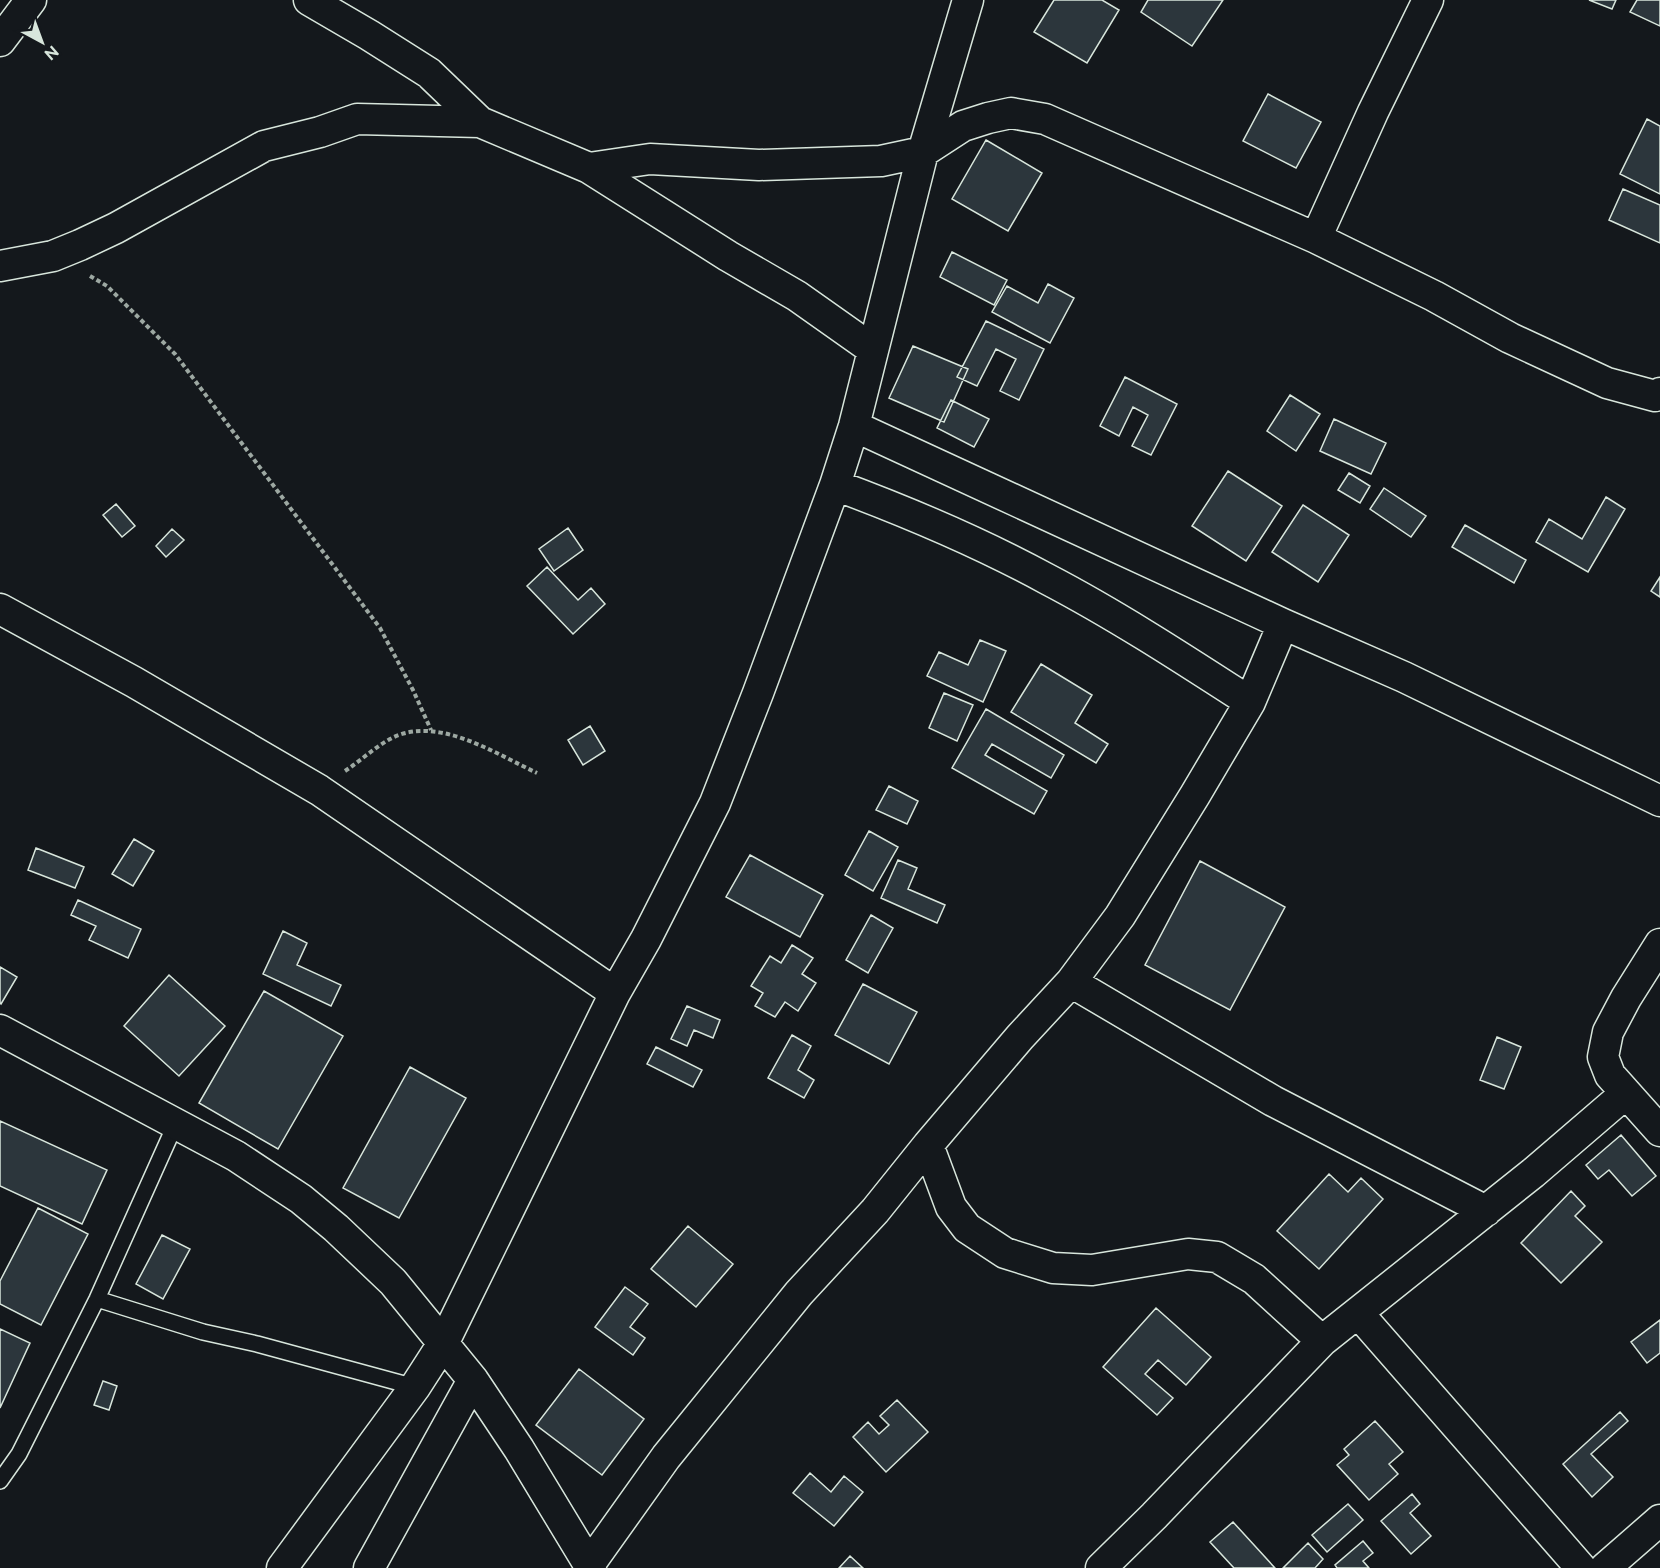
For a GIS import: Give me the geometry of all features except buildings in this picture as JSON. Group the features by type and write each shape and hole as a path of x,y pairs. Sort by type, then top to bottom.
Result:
{"street":[{"path":"0,41 31,0"},
{"path":"309,0 429,73 480,122 589,168 797,297 872,349"},
{"path":"282,1568 416,1387 444,1342 615,993 646,939 715,803 835,485 854,426 923,152 968,0"},
{"path":"1316,238 1373,112 1428,0"},
{"path":"589,168 650,159 759,165 881,160 923,152 963,126 988,118 1011,113 1045,119 1316,238 1434,296 1510,338 1607,383 1655,396 1660,393"},
{"path":"0,266 53,256 116,228 264,146 320,132 357,119 480,122"},
{"path":"854,426 1283,624 1404,677 1660,801"},
{"path":"835,485 945,529 1047,579 1250,702"},
{"path":"0,609 134,681 319,790 615,993"},
{"path":"0,1030 236,1156 301,1198 336,1228 393,1282 473,1380 519,1449 590,1567 666,1457 724,1385 799,1293 875,1211 1020,1037 1071,982 1120,916 1250,702 1283,624"},
{"path":"1660,944 1626,998 1608,1032 1603,1058 1610,1075 1660,1131"},
{"path":"1071,982 1273,1101 1485,1211"},
{"path":"1101,1568 1322,1341 1533,1173 1625,1094"},
{"path":"928,1145 951,1207 968,1228 1005,1253 1053,1268 1092,1269 1188,1254 1217,1257 1254,1279 1322,1341"},
{"path":"1358,1313 1581,1568"},
{"path":"369,1568 473,1380"},
{"path":"1605,1568 1660,1520"}],"lane":[{"path":"0,1481 19,1454 97,1299 176,1123"},
{"path":"97,1299 203,1332 257,1344 416,1387"}],"path":[{"path":"53,256 107,286 175,354 380,628 431,730"},
{"path":"319,790 391,739 413,731 431,730 449,734 537,772"}]}
